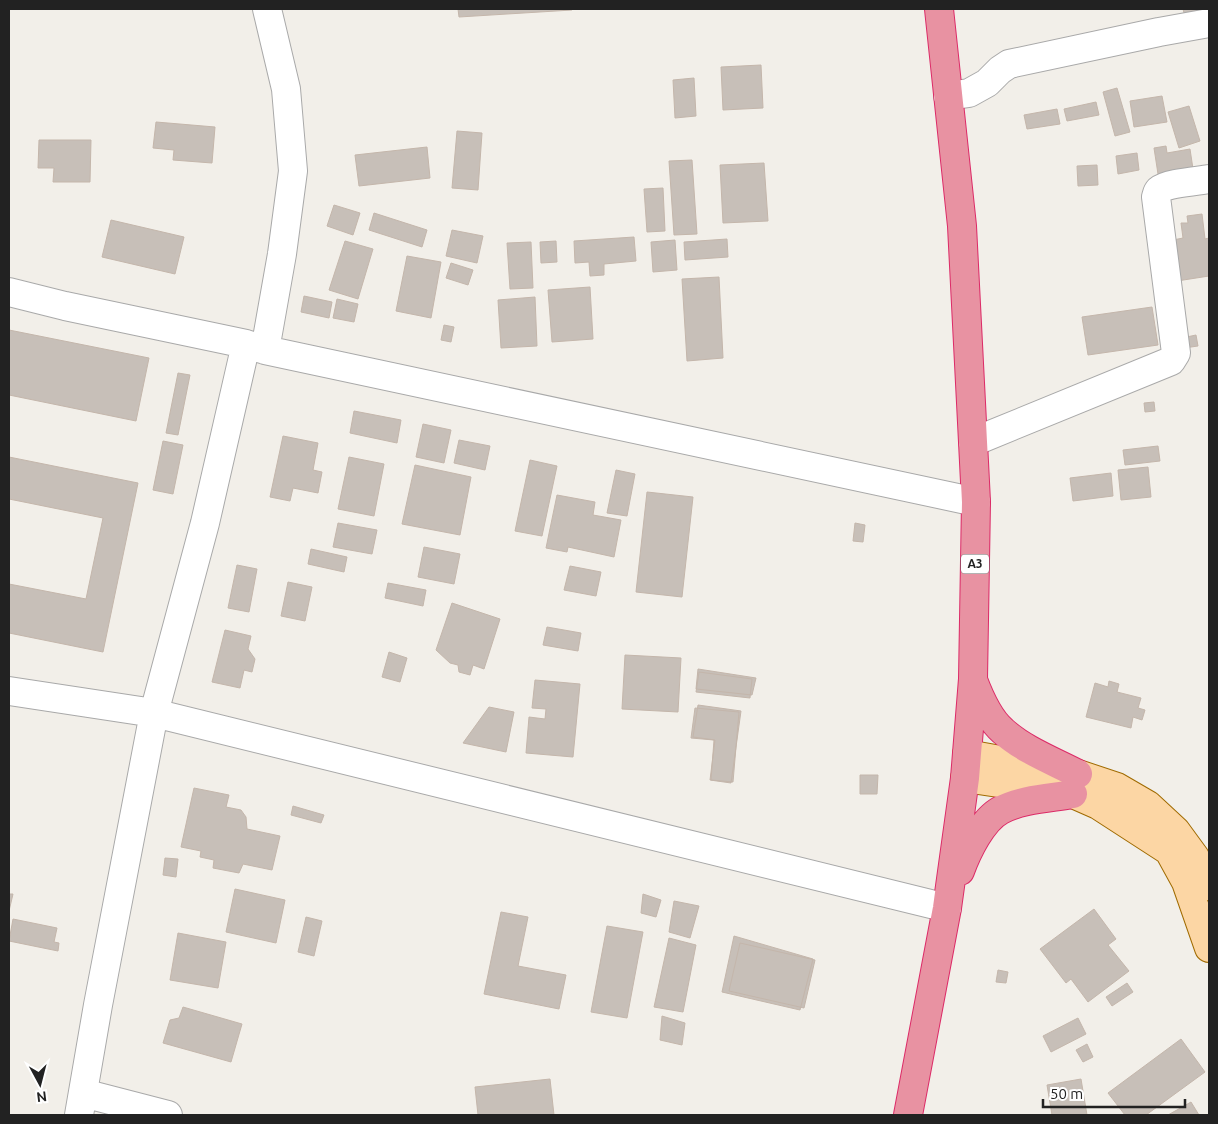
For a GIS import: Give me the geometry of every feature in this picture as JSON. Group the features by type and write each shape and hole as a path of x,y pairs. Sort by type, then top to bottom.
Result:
{"highway":[{"name":"A3","path":"908,1115 947,908 966,766 972,679 976,502 962,226 939,9"},
{"path":"972,679 989,713 1002,730 1076,784"},
{"path":"947,908 968,850 990,818 1000,811 1076,784"}],"main road":[{"path":"966,766 1076,784 1118,787 1148,805 1176,831 1195,857 1209,886"},
{"path":"1076,784 1098,804 1169,851 1186,882 1209,948"}],"street":[{"path":"168,1115 81,1104 154,713 205,523 282,254 293,172 286,88 267,9"},
{"path":"948,96 968,93 987,84 1000,70 1009,64 1209,23"},
{"path":"973,442 1172,361 1176,353 1156,197 1157,191 1168,185 1209,179"},
{"path":"9,292 65,306 976,502"},
{"path":"9,692 154,713 947,908"}],"building":[{"path":"458,9 572,9 572,10 459,17"},
{"path":"1183,9 1203,9 1184,13"},
{"path":"761,65 763,108 723,110 721,67"},
{"path":"694,78 696,116 675,118 673,80"},
{"path":"1117,88 1130,132 1115,136 1103,92"},
{"path":"1162,96 1167,122 1134,127 1130,101"},
{"path":"1096,102 1099,115 1067,121 1064,109"},
{"path":"1189,106 1200,141 1179,148 1168,112"},
{"path":"1057,109 1060,124 1027,129 1024,115"},
{"path":"156,122 215,127 212,163 173,160 174,150 153,148"},
{"path":"457,131 482,133 478,190 452,188"},
{"path":"39,140 91,140 90,182 53,182 54,168 38,168"},
{"path":"1166,146 1167,153 1190,149 1193,169 1158,174 1154,148"},
{"path":"427,147 430,178 359,186 355,155"},
{"path":"1137,153 1139,170 1118,174 1116,156"},
{"path":"692,160 697,234 674,235 669,161"},
{"path":"764,163 768,221 723,223 720,165"},
{"path":"1097,165 1098,185 1078,186 1077,166"},
{"path":"663,188 665,231 647,232 644,189"},
{"path":"334,205 360,213 353,235 327,226"},
{"path":"374,213 427,230 422,247 369,230"},
{"path":"1202,214 1205,239 1209,238 1209,276 1177,281 1173,240 1183,238 1181,223 1188,223 1187,216"},
{"path":"111,220 184,237 175,274 102,257"},
{"path":"452,230 483,236 477,263 446,256"},
{"path":"634,237 636,261 604,264 604,275 590,276 589,262 575,263 574,241"},
{"path":"727,239 728,257 685,260 684,242"},
{"path":"675,240 677,270 653,272 651,242"},
{"path":"345,241 373,249 358,299 329,290"},
{"path":"556,241 557,262 541,263 540,242"},
{"path":"531,242 533,288 510,289 507,243"},
{"path":"407,256 441,262 431,318 396,311"},
{"path":"451,263 473,270 468,285 446,278"},
{"path":"719,277 723,358 687,361 682,279"},
{"path":"590,287 593,339 552,342 548,290"},
{"path":"304,296 332,302 329,318 301,312"},
{"path":"535,297 537,346 501,348 498,300"},
{"path":"337,299 358,304 354,322 333,318"},
{"path":"1152,307 1158,345 1088,355 1082,317"},
{"path":"444,325 454,327 451,342 441,340"},
{"path":"9,330 149,358 136,421 9,395"},
{"path":"1196,335 1198,346 1184,348 1182,338"},
{"path":"178,373 190,375 178,435 166,433"},
{"path":"1154,402 1155,411 1145,412 1144,403"},
{"path":"354,411 401,420 397,443 350,433"},
{"path":"423,424 451,430 444,463 416,457"},
{"path":"283,436 318,443 313,470 322,472 318,493 293,488 290,501 270,497"},
{"path":"459,440 490,446 485,470 454,463"},
{"path":"163,441 183,445 173,494 153,490"},
{"path":"1158,446 1160,461 1125,465 1123,450"},
{"path":"9,457 138,483 103,652 9,633 9,584 86,599 103,518 9,499"},
{"path":"349,457 384,464 374,516 338,509"},
{"path":"530,460 557,466 542,536 515,531"},
{"path":"415,465 471,477 460,535 402,524"},
{"path":"1148,467 1151,497 1121,500 1118,470"},
{"path":"616,470 635,474 627,516 607,513"},
{"path":"1111,473 1113,496 1073,501 1070,478"},
{"path":"647,492 693,497 682,597 636,592"},
{"path":"557,495 595,502 593,515 621,520 614,557 568,547 567,552 546,548"},
{"path":"338,523 377,530 372,554 333,547"},
{"path":"855,523 865,525 863,542 853,541"},
{"path":"424,547 460,554 454,584 418,577"},
{"path":"311,549 347,557 344,572 308,564"},
{"path":"237,565 257,569 249,612 228,608"},
{"path":"570,566 601,572 596,596 564,590"},
{"path":"288,582 312,587 305,621 281,616"},
{"path":"388,583 426,590 423,606 385,598"},
{"path":"452,603 500,619 484,669 473,665 470,675 459,672 458,665 450,663 436,650"},
{"path":"547,627 581,633 578,651 543,645"},
{"path":"225,630 251,636 248,649 255,659 252,672 244,670 240,688 212,682"},
{"path":"389,652 407,658 400,682 382,677"},
{"path":"625,655 681,658 678,712 622,709"},
{"path":"698,669 756,678 752,695 696,689"},
{"path":"699,672 752,679 750,698 696,692"},
{"path":"535,680 580,684 573,757 526,753 529,717 545,719 546,709 532,708"},
{"path":"1109,681 1119,684 1117,692 1141,698 1138,708 1145,710 1142,720 1133,717 1131,728 1086,717 1095,683 1108,687"},
{"path":"698,705 741,711 731,783 710,780 715,740 693,737"},
{"path":"489,707 514,712 506,752 463,743"},
{"path":"695,708 739,712 733,782 711,780 714,740 691,738"},
{"path":"860,775 878,775 877,794 860,794"},
{"path":"194,788 229,795 226,807 241,810 246,817 247,829 280,836 272,870 243,864 239,873 213,868 214,860 200,857 201,851 181,847"},
{"path":"293,806 324,815 321,823 291,815"},
{"path":"165,858 178,859 176,877 163,875"},
{"path":"235,889 285,900 276,943 226,932"},
{"path":"9,894 13,894 9,911"},
{"path":"643,894 661,900 656,917 641,913"},
{"path":"674,901 699,906 690,938 669,932"},
{"path":"1094,909 1116,939 1108,945 1129,971 1088,1002 1071,979 1066,983 1040,949"},
{"path":"501,912 528,917 518,966 566,975 559,1009 484,994"},
{"path":"306,917 322,921 314,956 298,952"},
{"path":"13,919 57,928 54,942 59,943 58,951 9,941"},
{"path":"607,926 643,932 627,1018 591,1012"},
{"path":"178,933 226,942 218,988 170,980"},
{"path":"734,936 813,959 800,1010 722,992"},
{"path":"669,938 696,945 683,1012 654,1007"},
{"path":"740,943 815,960 804,1008 729,991"},
{"path":"998,970 1008,972 1006,983 996,982"},
{"path":"1127,983 1133,992 1112,1006 1106,997"},
{"path":"183,1007 242,1024 231,1062 163,1043 170,1020 179,1018"},
{"path":"662,1016 685,1023 682,1045 660,1040"},
{"path":"1078,1018 1086,1034 1051,1052 1043,1036"},
{"path":"1181,1039 1205,1072 1146,1115 1125,1115 1108,1093"},
{"path":"1087,1044 1093,1057 1083,1062 1076,1050"},
{"path":"550,1079 554,1115 478,1115 475,1087"},
{"path":"1081,1079 1087,1115 1052,1115 1047,1085"},
{"path":"1191,1102 1199,1115 1168,1115"}]}
